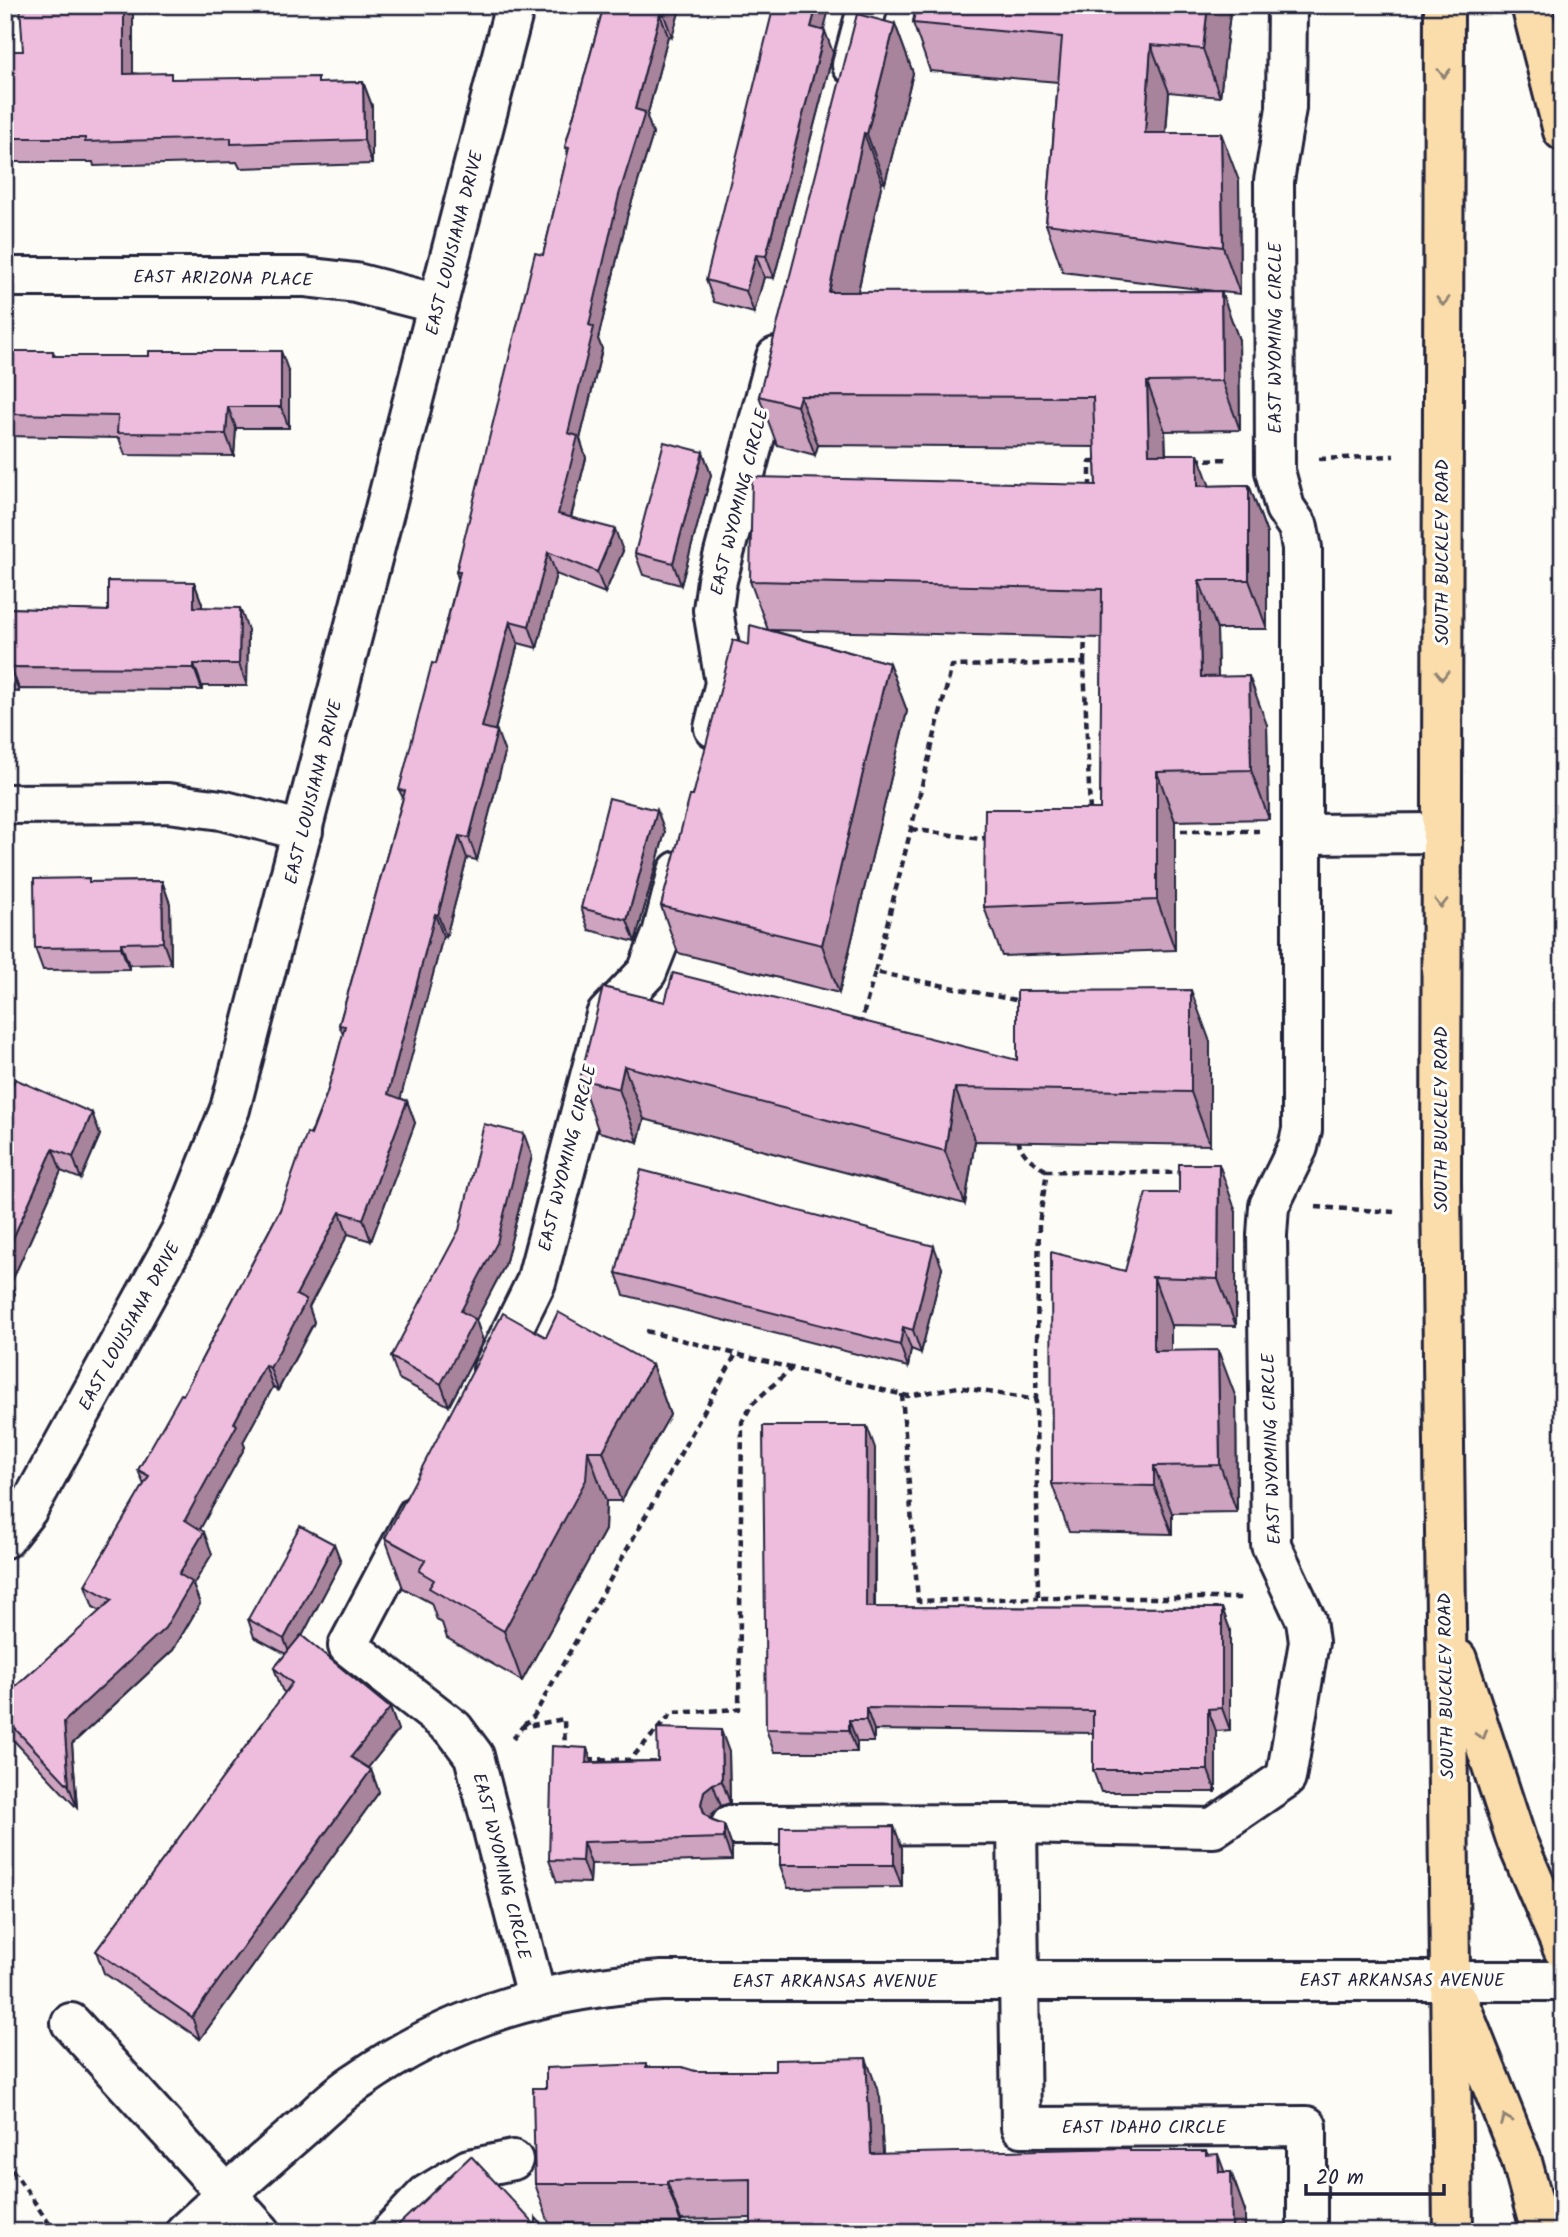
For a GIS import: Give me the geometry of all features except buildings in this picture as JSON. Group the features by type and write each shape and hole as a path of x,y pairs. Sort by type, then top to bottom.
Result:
{"main road":[{"name":"SOUTH BUCKLEY ROAD","path":"1444,5 1441,1181 1453,2232"},
{"path":"1531,5 1563,131"},
{"path":"1446,1623 1517,1842 1563,1949"},
{"path":"1450,1979 1521,2158 1541,2232"}],"street":[{"name":"EAST LOUISIANA DRIVE","path":"5,1538 28,1509 181,1231 230,1108 515,5"},
{"path":"844,99 868,5"},
{"name":"EAST WYOMING CIRCLE","path":"744,1825 1017,1824 1213,1828 1286,1778 1309,1642 1306,1620 1271,1545 1266,1235 1269,1206 1298,1147 1302,1130 1301,548 1298,527 1286,508 1275,471 1274,181 1286,108 1287,5"},
{"name":"EAST ARIZONA PLACE","path":"5,277 304,276 356,284 438,304"},
{"name":"EAST WYOMING CIRCLE","path":"705,762 725,683 713,610 718,580 784,326"},
{"path":"5,804 168,803 220,810 303,831"},
{"path":"1301,834 1441,833"},
{"name":"EAST WYOMING CIRCLE","path":"475,1404 536,1282 601,1028 606,1015 648,972 662,934 685,842"},
{"name":"EAST WYOMING CIRCLE","path":"431,1488 348,1646 454,1729 474,1756 536,1997"},
{"path":"1017,1824 1019,1980"},
{"name":"EAST IDAHO CIRCLE","path":"1019,1980 1021,2127 1307,2126 1307,2232"},
{"name":"EAST ARKANSAS AVENUE","path":"185,2232 355,2082 401,2052 475,2017 536,1997 610,1984 662,1981 1563,1981"},
{"path":"71,2023 261,2232"},
{"path":"391,2232 426,2195 469,2169 513,2160"}],"path":[{"path":"1311,459 1394,456"},
{"path":"1183,460 1236,458"},
{"path":"1090,489 1090,462 1104,462"},
{"path":"1085,623 1090,817"},
{"path":"857,1038 952,666 1084,663"},
{"path":"911,829 979,839 1000,834"},
{"path":"1156,831 1261,831"},
{"path":"875,972 1020,1000 1019,1014"},
{"path":"1017,1136 1020,1148 1031,1161 1046,1171 1194,1173"},
{"path":"1038,1598 1036,1400 1039,1224 1046,1171"},
{"path":"1306,1206 1394,1212"},
{"path":"646,1331 902,1394 921,1395 958,1387 1036,1400"},
{"path":"507,1746 534,1716 736,1354"},
{"path":"579,1759 630,1760 672,1713 739,1709 742,1422 752,1404 792,1368"},
{"path":"902,1394 918,1601 1244,1598"},
{"path":"522,1727 564,1719 566,1759"},
{"path":"5,2159 55,2232"}]}
